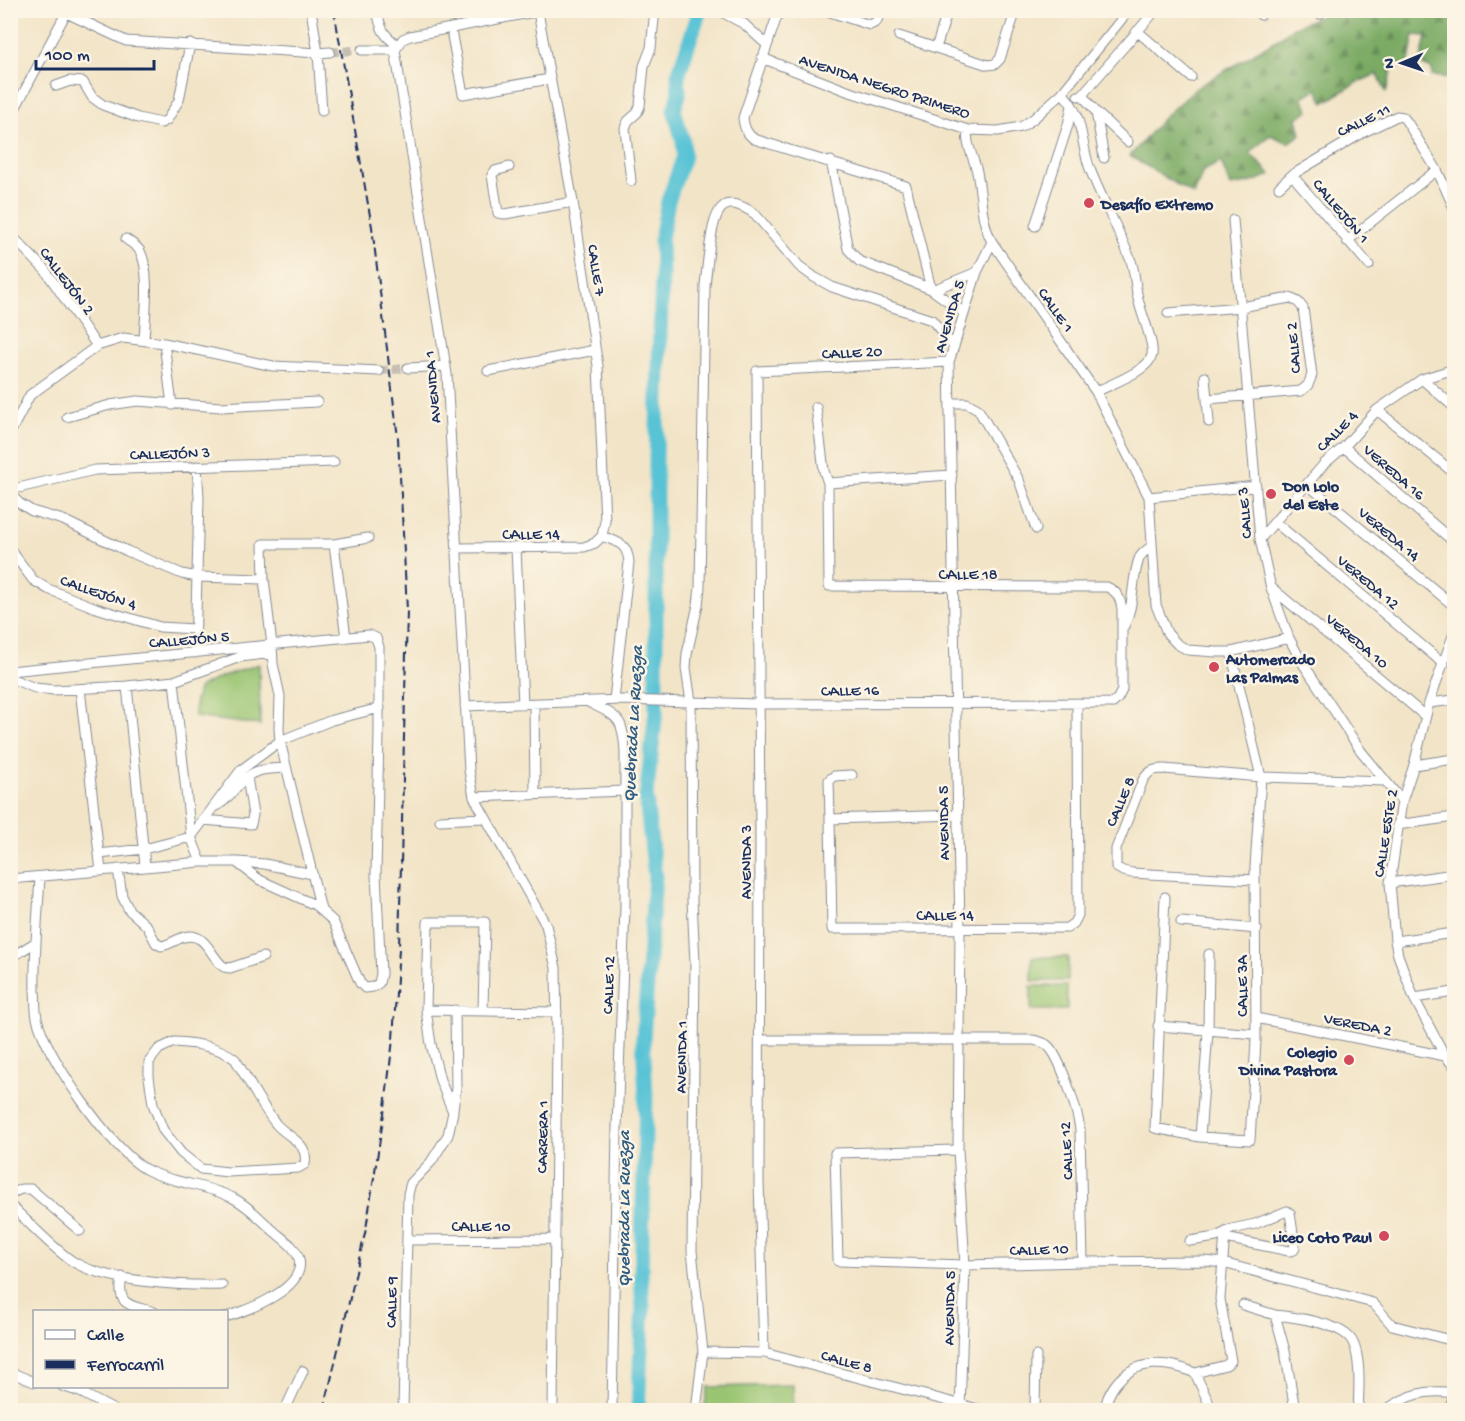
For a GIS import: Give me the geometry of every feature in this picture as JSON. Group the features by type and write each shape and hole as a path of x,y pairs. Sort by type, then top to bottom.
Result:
{"street":[{"path":"311,10 318,53 322,111"},
{"path":"377,10 381,29 396,47"},
{"path":"631,181 625,128 640,106 645,66 651,48 655,10"},
{"path":"718,10 744,24 767,45"},
{"path":"779,10 743,117 748,135 754,139 906,186 932,289"},
{"path":"824,10 870,25 876,22 882,10"},
{"path":"936,48 948,10"},
{"path":"899,36 988,64 995,64 1000,59 1016,10"},
{"name":"AVENIDA NEGRO PRIMERO","path":"762,58 847,91 968,130 1021,127 1068,99 1129,10"},
{"path":"1068,99 1082,96 1156,10"},
{"path":"362,50 396,47 410,36 541,11"},
{"name":"CALLE 7","path":"541,11 550,79 573,202 598,366 604,464 605,521 602,536"},
{"path":"10,118 62,13 126,41 330,52"},
{"path":"1137,31 1191,77"},
{"path":"452,36 463,94 550,79"},
{"path":"56,86 70,81 83,82 92,97 103,105 138,118 161,123 167,120 179,100 190,44"},
{"name":"AVENIDA 1","path":"396,47 446,366 469,770 474,797 517,872"},
{"path":"1082,96 1128,142"},
{"path":"1035,226 1068,125 1068,99"},
{"path":"1068,99 1080,124 1089,167 1132,264 1137,297 1152,346 1149,363 1142,369 1096,392"},
{"path":"1096,112 1104,158"},
{"name":"CALLE 11","path":"1279,187 1292,175 1364,132 1397,116 1403,117 1407,122 1437,170 1455,208"},
{"name":"CALLE 1","path":"968,130 967,137 977,175 984,227 992,242 1096,392 1149,497 1156,605 1167,633 1177,644 1188,650 1231,652 1289,638"},
{"path":"831,161 848,249 859,261 932,289 963,312"},
{"path":"509,167 495,171 492,175 498,213 505,214 573,202"},
{"path":"1347,241 1437,170"},
{"name":"CALLEJÓN 1","path":"1292,175 1369,265"},
{"name":"AVENIDA 1","path":"696,1410 703,1352 692,1251 695,963 686,668 700,587 705,285 717,212 723,206 732,203 747,208 755,214 799,266 814,277 832,287 932,320 954,347"},
{"name":"CALLE 3","path":"1233,220 1260,539 1271,588 1289,638 1300,659 1361,751 1402,801"},
{"name":"CALLEJÓN 2","path":"10,234 45,270 97,346"},
{"path":"126,239 138,248 143,257 146,282 144,340"},
{"name":"AVENIDA 5","path":"961,1408 965,1265 958,1150 960,929 949,362 977,272 992,242"},
{"path":"932,289 977,272"},
{"name":"CALLE 2","path":"1168,313 1241,307 1290,298 1303,308 1312,375 1308,385 1301,391 1208,399"},
{"path":"10,433 30,395 97,346 123,338 164,343 273,366 379,371"},
{"path":"164,343 172,405"},
{"path":"488,371 595,350"},
{"name":"CALLE 20","path":"757,370 949,362"},
{"path":"408,368 446,366"},
{"name":"CALLE 4","path":"1260,539 1324,464 1344,447 1377,410 1422,380 1455,369"},
{"name":"AVENIDA 3","path":"757,370 761,1040 759,1181 764,1353"},
{"path":"1205,378 1209,422"},
{"path":"1422,380 1455,406"},
{"path":"67,417 121,402 137,400 172,405 221,407 317,402"},
{"path":"950,403 967,403 978,409 1023,489 1036,529"},
{"path":"816,407 824,471 828,483 951,475"},
{"path":"1377,410 1455,473"},
{"name":"VEREDA 16","path":"1344,447 1455,542"},
{"name":"CALLEJÓN 3","path":"10,492 95,470 334,462"},
{"path":"195,653 199,497 197,466"},
{"name":"CALLE 18","path":"828,483 829,586 1107,587 1115,591 1120,599 1121,631"},
{"name":"VEREDA 14","path":"1307,484 1455,606"},
{"path":"1149,497 1256,486"},
{"path":"10,492 19,503 32,511 63,520 182,574 197,577 264,579"},
{"name":"VEREDA 12","path":"1275,522 1444,664"},
{"path":"602,536 623,545 628,551 618,700"},
{"name":"CALLE 14","path":"457,548 584,547 595,543 602,536"},
{"path":"321,910 280,741 280,696 273,671 264,579 263,543 334,544 368,538"},
{"path":"334,544 346,638"},
{"path":"1121,631 1128,617 1139,558 1152,546"},
{"path":"516,548 523,705"},
{"name":"CALLEJÓN 4","path":"10,549 33,580 48,590 96,608 160,627 194,629"},
{"name":"VEREDA 10","path":"1271,588 1425,716"},
{"name":"CALLE 16","path":"587,702 618,700 758,704 1113,703 1122,690 1121,631"},
{"name":"CALLE ESTE 2","path":"1455,633 1452,647 1429,703 1414,765 1402,801 1390,883 1395,941 1414,998 1455,1066"},
{"name":"CALLEJÓN 5","path":"10,671 195,653 272,649 369,635 376,638 379,647 380,708"},
{"path":"10,678 35,688 54,690 174,681 240,657 272,649"},
{"name":"CALLE 3A","path":"1165,897 1155,1128 1200,1137 1250,1140 1256,1034 1255,880 1261,777 1231,652"},
{"path":"174,681 191,837 201,862"},
{"path":"127,686 145,867"},
{"path":"80,689 101,871"},
{"path":"1429,703 1455,700"},
{"path":"465,706 587,702"},
{"name":"CALLE 12","path":"587,702 617,719 623,729 625,907 617,1139 612,1410"},
{"name":"CALLE 14","path":"830,819 832,929 1067,928 1074,923 1078,915 1077,703"},
{"path":"534,705 534,794"},
{"path":"227,792 241,770 280,741 332,720 380,708 376,874 381,974 379,983 365,988 360,983 333,921 321,910 315,905 260,880 236,862"},
{"path":"1414,765 1455,759"},
{"path":"203,820 251,824 253,815 251,762"},
{"path":"99,854 144,849 191,837 211,808 227,792 250,775 263,770 286,768"},
{"name":"CALLE 8","path":"1255,880 1132,873 1116,867 1114,860 1116,849 1143,780 1148,773 1164,769 1261,777 1385,781"},
{"path":"852,775 834,776 829,780 830,819 957,815"},
{"path":"474,797 624,791"},
{"path":"1397,825 1455,817"},
{"path":"440,820 484,818"},
{"path":"10,879 201,862 264,864 312,874"},
{"path":"118,869 122,896 129,910 147,926 156,943 161,946 168,945 184,937 197,937 203,940 224,967 230,968 263,957"},
{"name":"CARRERA 1","path":"517,872 538,908 551,943 556,968 553,1410"},
{"path":"1390,883 1455,874"},
{"path":"40,877 36,942 36,1017 49,1051 81,1100 126,1154 145,1169 167,1179 232,1197 293,1248 299,1258 299,1269 295,1278 280,1292 253,1309 228,1316"},
{"path":"453,1112 438,1071 426,1010 428,922 485,922 483,1011"},
{"path":"1181,922 1257,929"},
{"path":"1395,941 1455,933"},
{"path":"10,958 36,942"},
{"path":"1200,1137 1208,1032 1209,954"},
{"path":"1414,998 1455,992"},
{"path":"426,1010 557,1012"},
{"path":"453,1112 456,1088 455,1010"},
{"name":"VEREDA 2","path":"1256,1018 1450,1055"},
{"path":"1158,1026 1208,1032 1256,1034"},
{"name":"CALLE 12","path":"761,1040 1033,1040 1046,1044 1053,1053 1077,1111 1080,1130 1083,1262"},
{"path":"174,1042 193,1043 226,1052 235,1059 277,1125 302,1145 306,1156 305,1164 298,1168 228,1172 201,1169 181,1154 163,1130 153,1104 149,1062 159,1049 174,1042"},
{"name":"CALLE 9","path":"403,1410 408,1194 411,1183 431,1162 447,1135 453,1112"},
{"name":"CALLE 10","path":"958,1150 835,1153 838,1261 965,1265 1189,1260 1223,1263 1373,1303 1392,1325 1455,1341"},
{"path":"194,1185 201,1169"},
{"path":"10,1194 21,1189 31,1189 80,1231"},
{"path":"10,1205 72,1261 89,1269 165,1284 222,1285"},
{"path":"1190,1241 1225,1235 1287,1211 1290,1213 1295,1246 1294,1250 1289,1251 1225,1235"},
{"path":"1106,1410 1105,1405 1112,1389 1121,1376 1136,1367 1157,1363 1179,1366 1195,1373 1226,1365 1231,1361 1232,1356 1221,1311 1225,1235"},
{"name":"CALLE 10","path":"407,1240 555,1239"},
{"path":"122,1277 119,1290 125,1303 150,1310"},
{"path":"1243,1305 1275,1315 1337,1328 1351,1339 1359,1365 1358,1410"},
{"path":"1275,1315 1285,1351 1295,1410"},
{"name":"CALLE 8","path":"703,1352 764,1353 961,1408 982,1410"},
{"path":"1035,1410 1036,1356"},
{"path":"285,1410 303,1371"},
{"path":"10,1372 33,1382"},
{"path":"1195,1373 1212,1410"},
{"path":"68,1388 114,1410"},
{"path":"1386,1410 1398,1401 1424,1392 1455,1394 1449,1410"}],"green space":[{"path":"1333,11 1454,11 1454,78 1432,76 1432,69 1420,64 1426,36 1414,35 1408,66 1393,66 1386,92 1377,74 1356,83 1324,103 1317,89 1302,97 1309,110 1297,118 1301,134 1289,143 1270,135 1250,153 1271,175 1249,183 1230,186 1221,162 1203,171 1194,195 1130,156 1165,116 1196,88 1275,41 1294,27"},
{"path":"259,664 260,725 195,717 195,700 200,687 223,676"},
{"path":"1032,957 1068,957 1068,981 1032,981"},
{"path":"1031,986 1067,986 1067,1010 1031,1010"},
{"path":"793,1385 794,1410 704,1410 708,1387"}],"waterway":[{"name":"Quebrada La Ruezga","path":"638,1410 643,1308 641,1278 646,1096 643,1039 655,877 646,798 656,711 656,459 661,239 668,201 684,156 683,141 674,110 679,95 678,75 700,10"}],"tunnel":[{"path":"330,52 362,50"},
{"path":"379,371 408,368"}],"railway":[{"path":"324,1410 366,1229 393,1039 399,949 407,610 398,438 372,227 334,10"}],"place":[{"name":"Desafío Extremo","path":"1089,203"},
{"name":"Don Lolo del Este","path":"1271,494"},
{"name":"Automercado Las Palmas","path":"1214,667"},
{"name":"Colegio Divina Pastora","path":"1349,1060"},
{"name":"Liceo Coto Paul","path":"1384,1236"}]}
